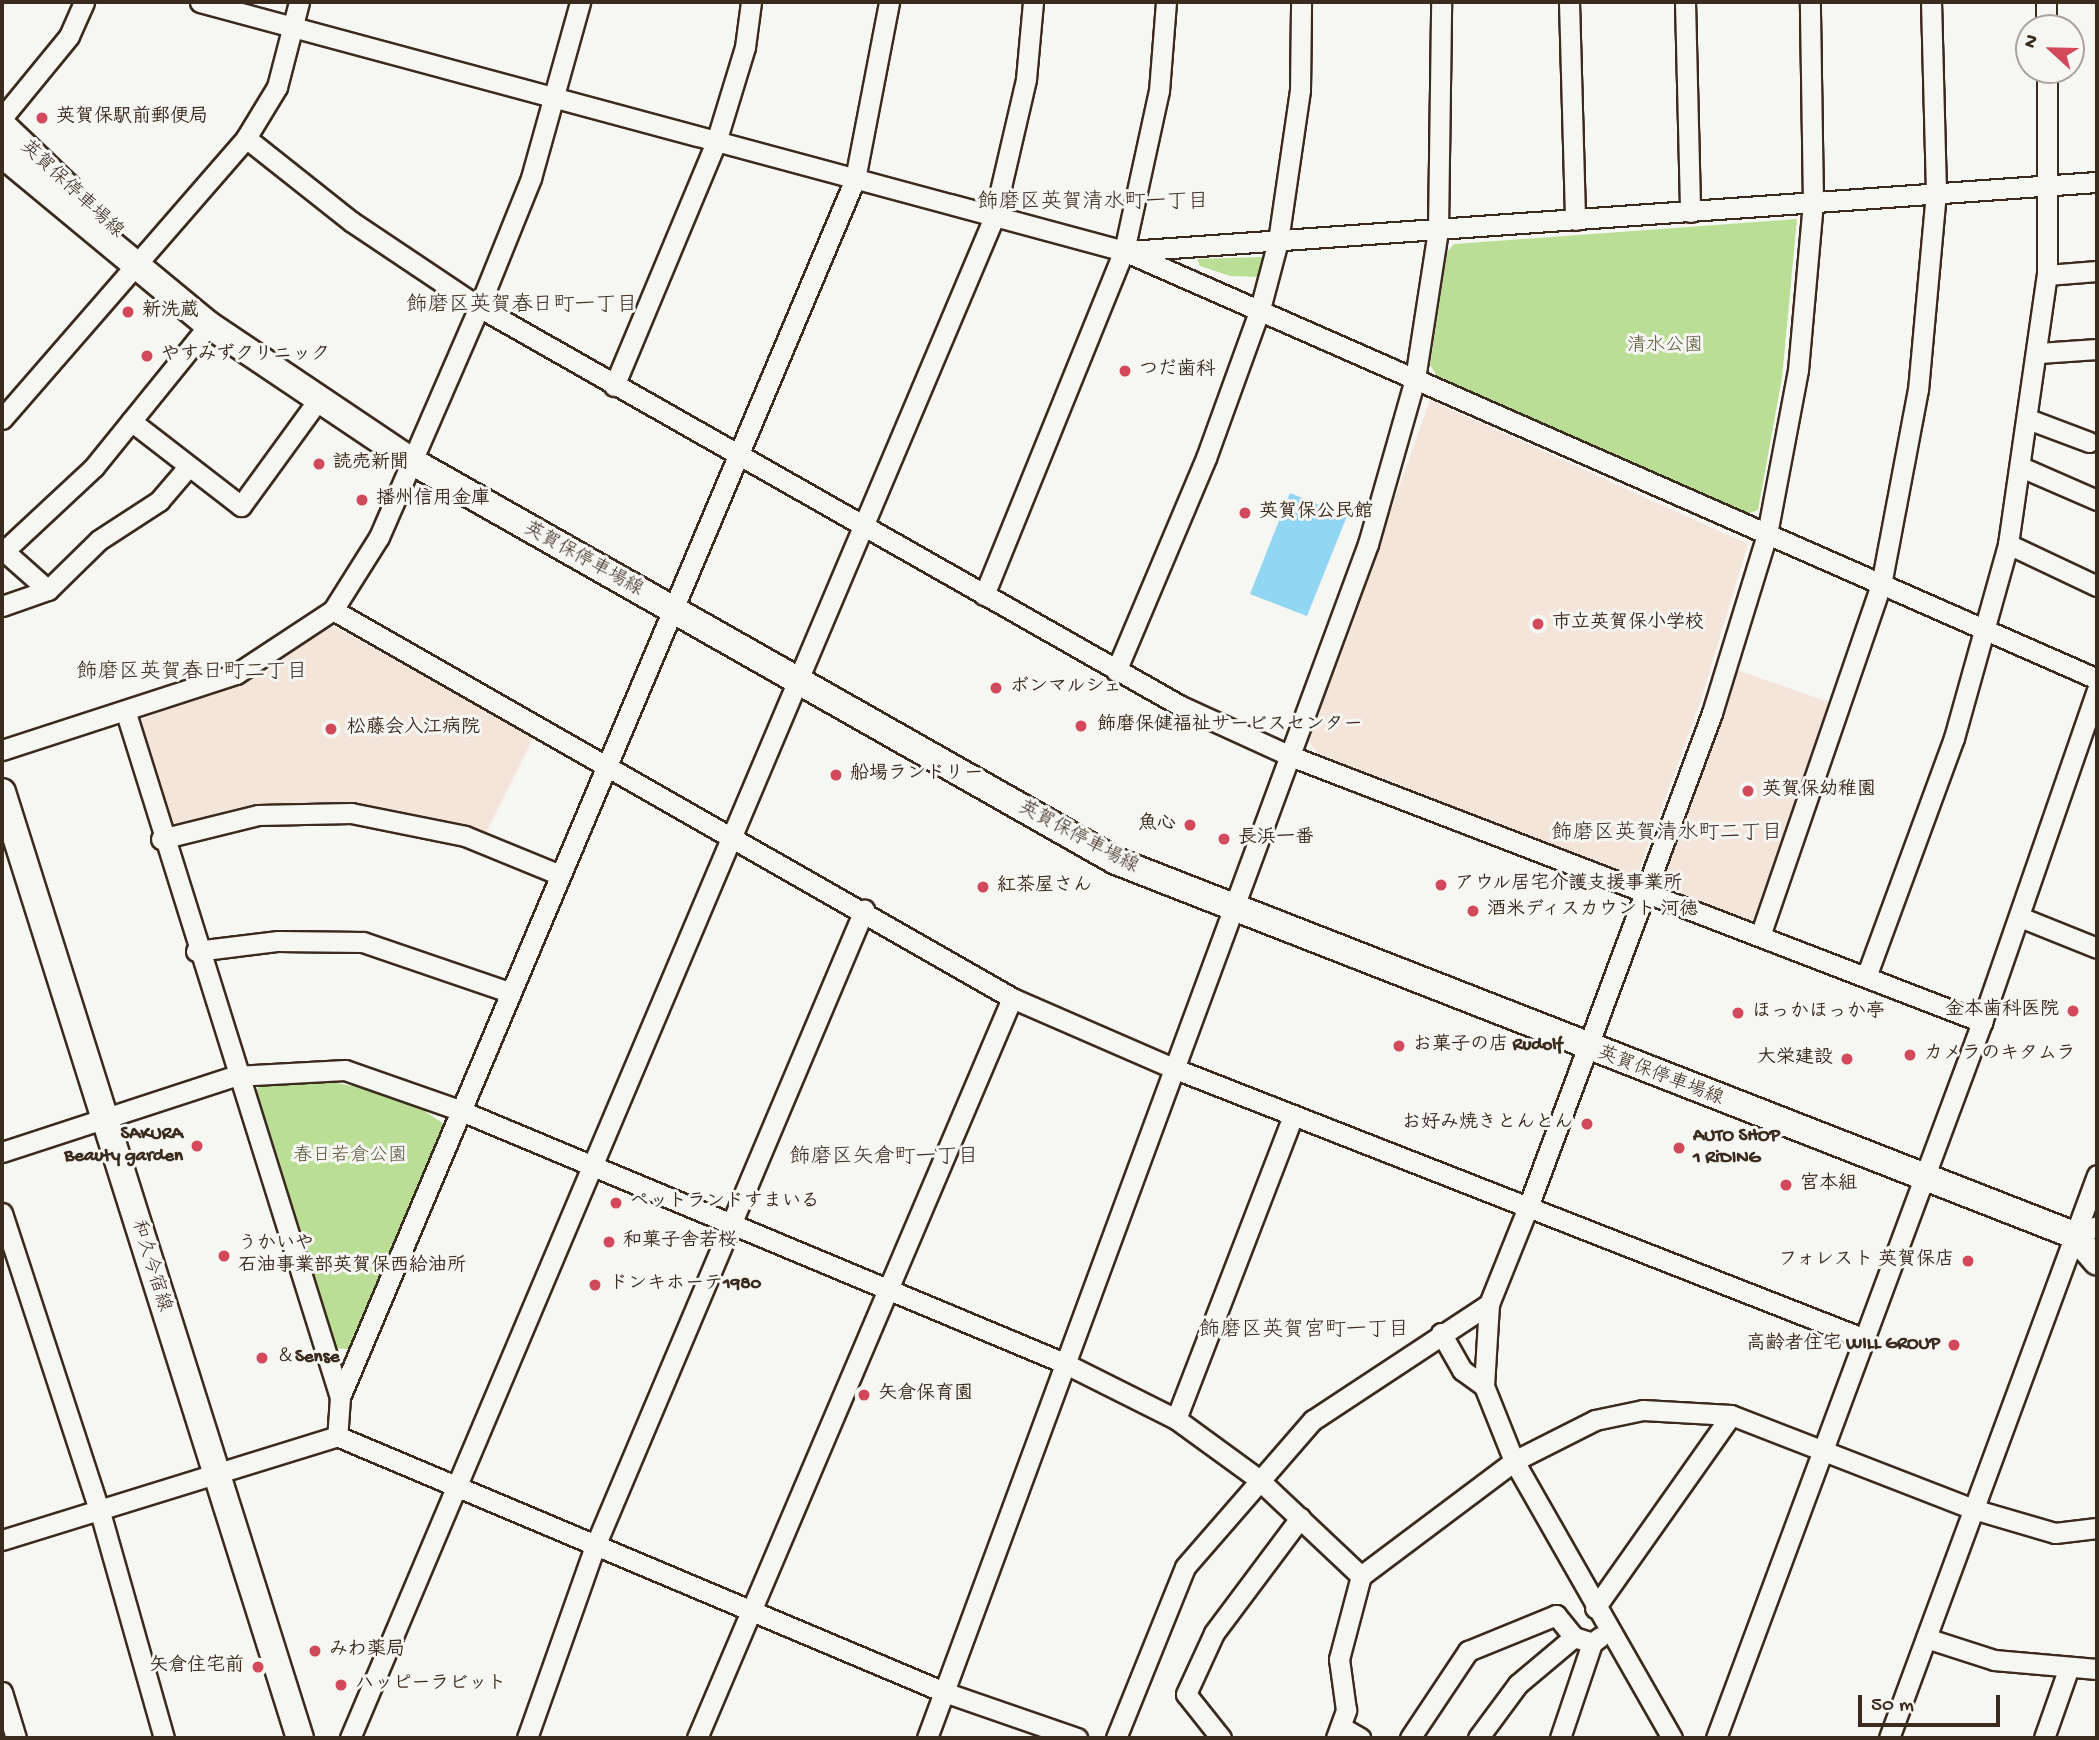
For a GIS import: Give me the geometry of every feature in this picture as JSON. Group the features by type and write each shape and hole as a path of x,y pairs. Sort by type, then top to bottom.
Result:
{"main road":[{"name":"英賀保停車場線","path":"2,125 126,240 135,260"},
{"name":"英賀保停車場線","path":"2,155 115,252 135,260 209,325 413,462 1116,861 1233,912 1587,1049 1924,1177 2086,1230 2097,1261"},
{"name":"和久今宿線","path":"2,792 300,1738"}],"street":[{"path":"2,118 69,36 85,2"},
{"path":"200,2 1124,251 2097,679"},
{"path":"2,419 135,260 246,138 277,87 299,2"},
{"path":"2,750 126,713 236,674 333,610 379,537 480,307 555,99 580,2"},
{"path":"614,386 716,142 745,47 751,2"},
{"path":"337,1436 340,1397 459,1110 855,179 889,2"},
{"path":"350,1738 458,1487 730,834 994,217 1026,79 1033,2"},
{"path":"984,595 1124,251 1159,91 1166,2"},
{"path":"1116,671 1206,458 1260,309 1278,241 1300,90 1301,2"},
{"path":"927,1738 1368,544 1415,379 1438,230 1441,2"},
{"path":"1569,2 1575,220"},
{"path":"1685,2 1690,212"},
{"path":"1595,1608 1514,1461 1483,1386 1489,1304 1647,892 1712,713 1767,534 1798,370 1813,203 1810,2"},
{"path":"1760,936 1881,585 1918,390 1936,192 1931,2"},
{"path":"1866,977 1987,631 2008,544 2039,353 2047,275 2050,186 2047,84"},
{"path":"246,138 352,222 480,307 1116,671 1288,755 1982,1023"},
{"path":"1124,251 2097,182"},
{"path":"2047,275 2097,271"},
{"path":"48,590 4,551 94,467 209,325"},
{"path":"2039,353 2097,349"},
{"path":"131,421 241,506 318,400"},
{"path":"2028,419 2090,442"},
{"path":"2,606 48,590 99,540 159,501 188,467"},
{"path":"2021,467 2097,500"},
{"path":"2008,544 2097,586"},
{"path":"333,610 864,910 1012,998 1173,1068 1865,1339"},
{"path":"1716,1738 1982,1023 2097,690"},
{"path":"126,713 161,839 235,1076 340,1397"},
{"path":"161,839 258,815 351,813 465,836 560,875"},
{"path":"527,1738 595,1546 735,1224 864,910"},
{"path":"2020,917 2097,948"},
{"path":"196,951 278,941 363,942 509,992"},
{"path":"697,1738 886,1287 1012,998"},
{"path":"2,1152 235,1076 345,1070 459,1110 1064,1363 1176,1419 1257,1478 1361,1576"},
{"path":"1176,1419 1293,1115"},
{"path":"1889,1738 1973,1509 2086,1230 2097,1175"},
{"path":"2,1213 100,1512 164,1738"},
{"path":"1116,1738 1185,1567 1257,1478 1313,1420 1441,1333 1489,1304"},
{"path":"1441,1333 1462,1370 1483,1386"},
{"path":"1347,1735 1339,1659 1361,1576 1514,1461 1595,1420 1643,1410 1731,1415 1825,1448 1973,1509 2055,1533 2097,1528"},
{"path":"1560,1738 1591,1637 1595,1608 1731,1415"},
{"path":"2,1540 100,1512 215,1472 337,1436 944,1692 1077,1738"},
{"path":"1221,1738 1186,1694 1214,1633 1300,1518"},
{"path":"1410,1738 1468,1651 1556,1615 1591,1637 1672,1738"},
{"path":"1478,1738 1518,1684 1591,1637"},
{"path":"1926,1638 1994,1660 2068,1670 2097,1669"},
{"path":"2044,1738 2068,1670"},
{"path":"2,1692 16,1738"}],"shaded area":[{"name":"市立英賀保小学校","path":"1430,400 1748,544 1700,703 1639,870 1630,875 1317,753 1309,741"},
{"name":"松藤会入江病院","path":"330,624 534,737 485,835 265,807 168,825 140,720 268,671"},
{"name":"英賀保幼稚園","path":"1737,670 1834,704 1757,917 1749,921 1666,889 1662,879"}],"green space":[{"name":"清水公園","path":"1797,219 1782,378 1758,510 1747,514 1437,376 1430,365 1447,252 1454,244"},
{"path":"1262,257 1261,277 1230,276 1200,266 1197,259"},
{"name":"春日若倉公園","path":"310,1078 400,1095 444,1124 348,1349 332,1348 255,1094 260,1084"}],"water":[{"path":"1290,493 1347,516 1307,616 1250,594"}],"place":[{"name":"英賀保駅前郵便局","path":"42,118"},
{"name":"新洗蔵","path":"128,312"},
{"name":"やすみずクリニック","path":"147,356"},
{"name":"つだ歯科","path":"1125,371"},
{"name":"読売新聞","path":"319,464"},
{"name":"播州信用金庫","path":"362,500"},
{"name":"英賀保公民館","path":"1245,513"},
{"name":"市立英賀保小学校","path":"1538,624"},
{"name":"ボンマルシェ","path":"996,688"},
{"name":"飾磨保健福祉サービスセンター","path":"1081,726"},
{"name":"松藤会入江病院","path":"331,729"},
{"name":"船場ランドリー","path":"836,775"},
{"name":"英賀保幼稚園","path":"1748,791"},
{"name":"魚心","path":"1190,825"},
{"name":"長浜一番","path":"1224,839"},
{"name":"アウル居宅介護支援事業所","path":"1441,885"},
{"name":"紅茶屋さん","path":"983,887"},
{"name":"酒米ディスカウント 河徳","path":"1473,911"},
{"name":"金本歯科医院","path":"2073,1011"},
{"name":"ほっかほっか亭","path":"1738,1013"},
{"name":"お菓子の店 Rudolf","path":"1399,1046"},
{"name":"カメラのキタムラ","path":"1910,1055"},
{"name":"大栄建設","path":"1847,1059"},
{"name":"お好み焼きとんとん","path":"1587,1124"},
{"name":"SAKURA Beauty garden","path":"197,1146"},
{"name":"AUTO SHOP 1 RiDING","path":"1679,1148"},
{"name":"宮本組","path":"1786,1185"},
{"name":"ペットランドすまいる","path":"616,1203"},
{"name":"和菓子舎若桜","path":"609,1242"},
{"name":"うかいや 石油事業部英賀保西給油所","path":"224,1256"},
{"name":"フォレスト 英賀保店","path":"1968,1261"},
{"name":"ドンキホーテ1980","path":"595,1285"},
{"name":"高齢者住宅 WILL GROUP","path":"1954,1345"},
{"name":"＆Sense","path":"262,1358"},
{"name":"矢倉保育園","path":"864,1395"},
{"name":"みわ薬局","path":"315,1651"},
{"name":"矢倉住宅前","path":"258,1667"},
{"name":"ハッピーラビット","path":"341,1685"}],"district":[{"name":"飾磨区英賀清水町一丁目","path":"1093,204"},
{"name":"飾磨区英賀春日町一丁目","path":"522,307"},
{"name":"飾磨区英賀春日町二丁目","path":"192,674"},
{"name":"飾磨区英賀清水町二丁目","path":"1667,835"},
{"name":"飾磨区矢倉町一丁目","path":"884,1159"},
{"name":"飾磨区英賀宮町一丁目","path":"1304,1332"}]}
